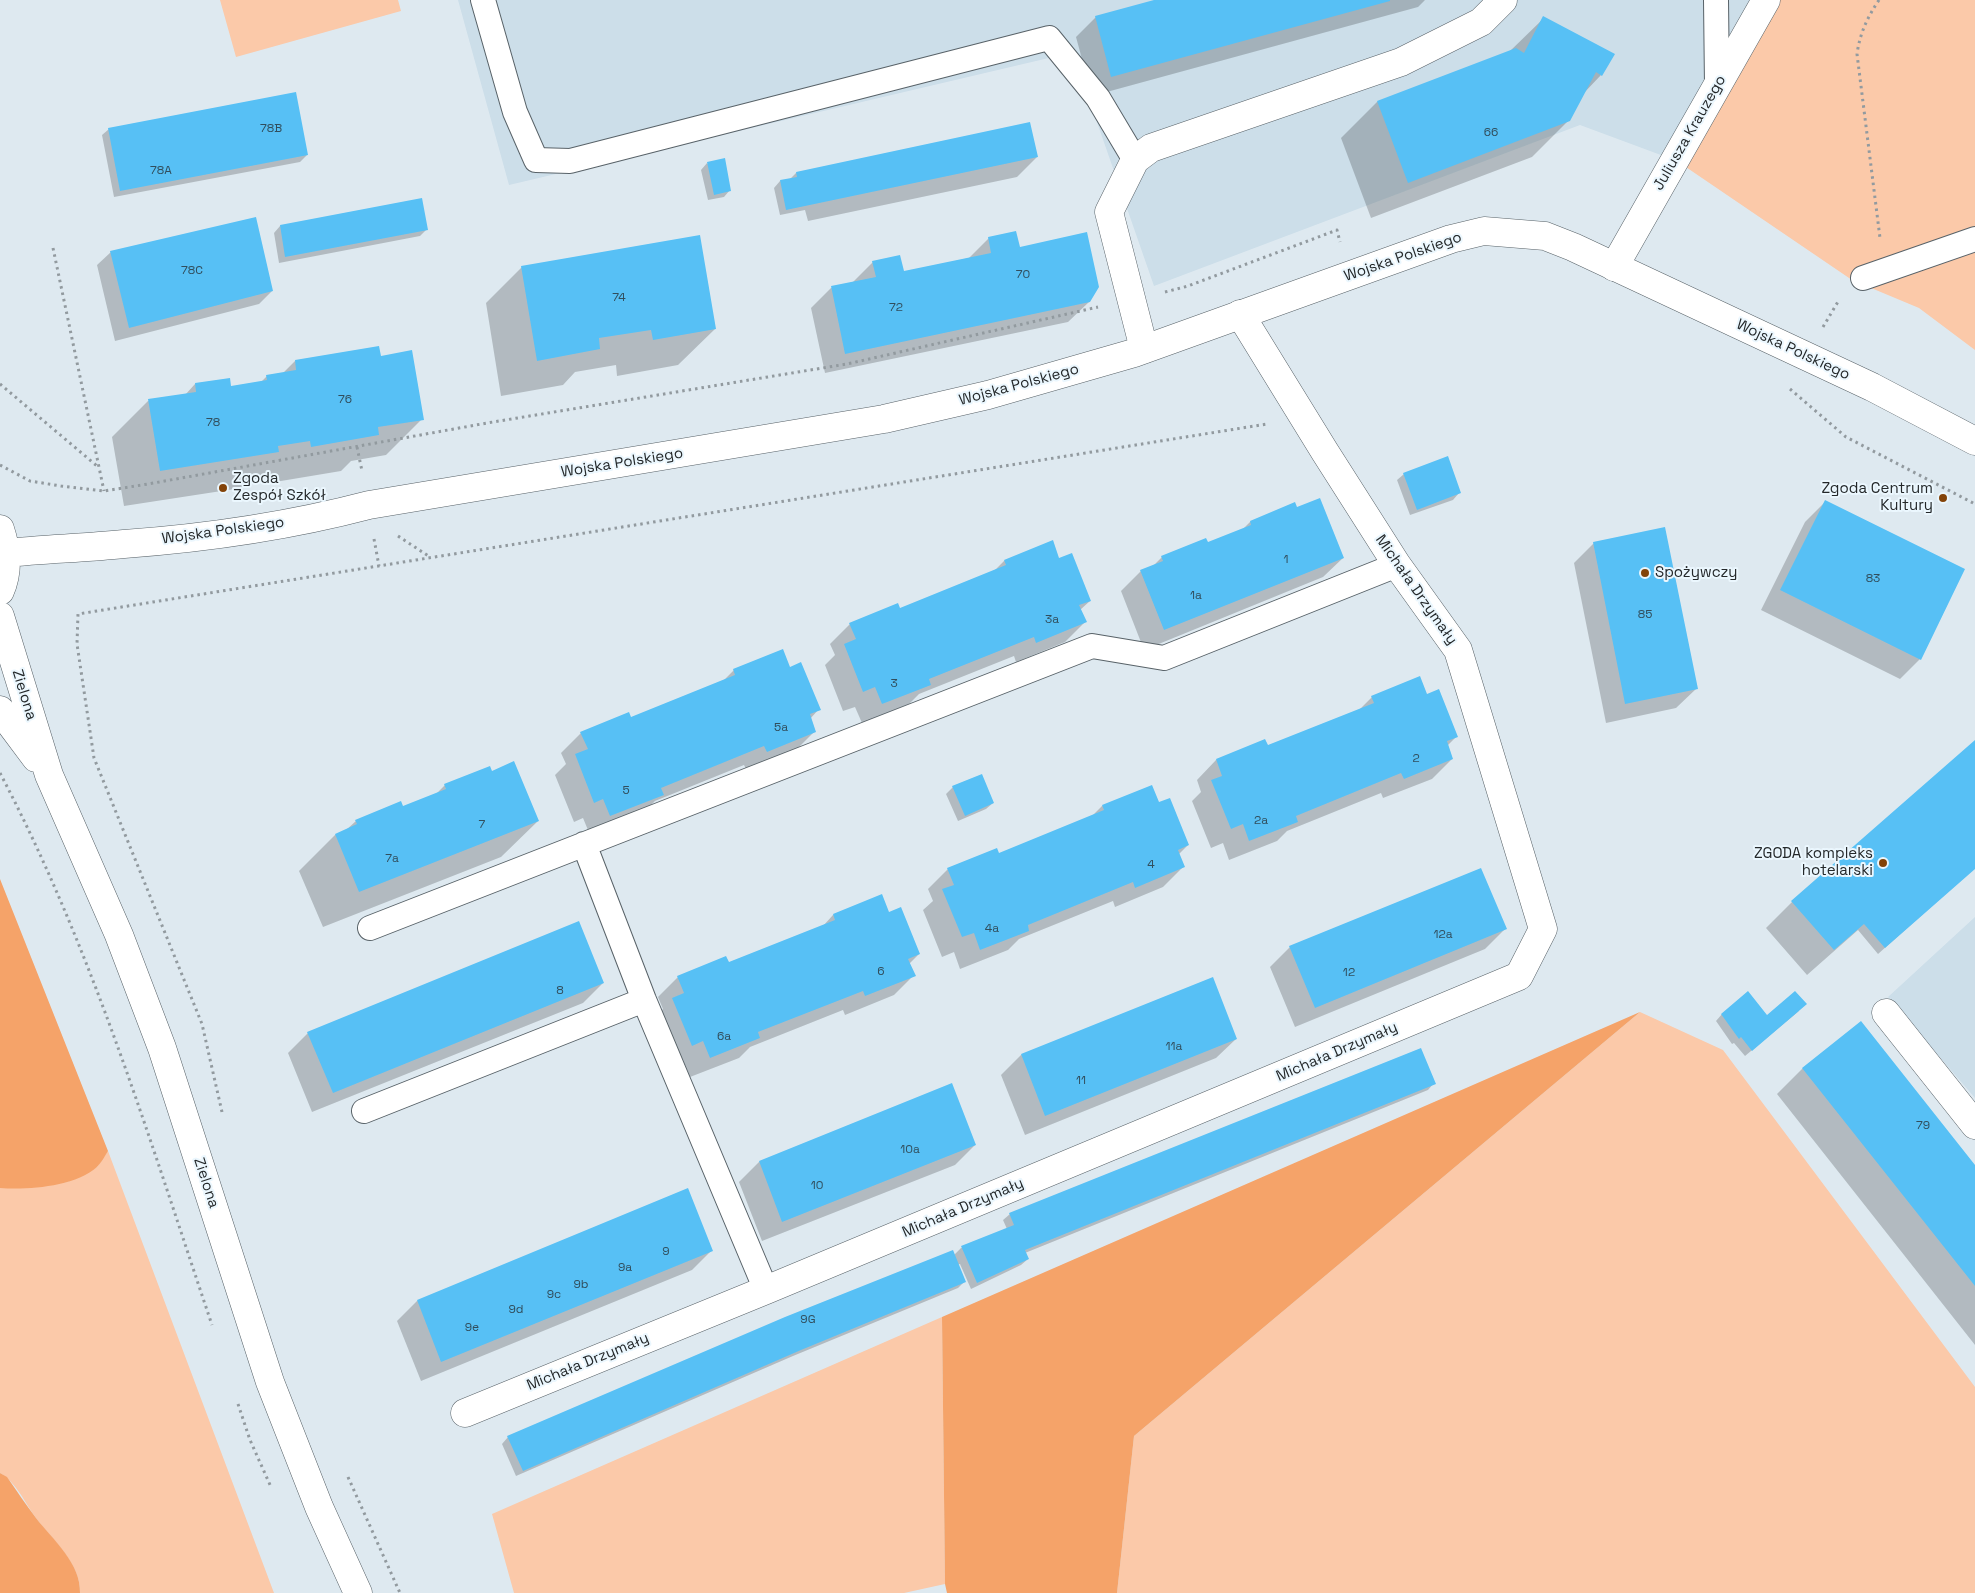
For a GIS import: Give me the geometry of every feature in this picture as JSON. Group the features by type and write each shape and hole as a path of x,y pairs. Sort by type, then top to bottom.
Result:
{"street":[{"path":"1144,349 1108,212 1135,160 1151,148 1401,62 1481,22 1503,0"},
{"name":"Juliusza Krauzego","path":"1614,267 1766,0"},
{"name":"Wojska Polskiego","path":"3,541 124,544 239,530 318,518 368,505 884,419 988,394 1144,349 1451,239 1484,231 1545,236 1573,247 1872,387 1975,442"},
{"name":"Michała Drzymały","path":"465,1413 766,1290 1519,976 1543,930 1458,650 1397,565 1240,314"},
{"path":"0,592 6,576 3,541"},
{"name":"Zielona","path":"0,616 49,775 119,935 162,1048 270,1382 319,1507 358,1593"},
{"name":"Zielona","path":"0,710 49,775"},
{"path":"1886,1013 1975,1125"}],"lane":[{"path":"483,0 515,112 536,160 570,161 1049,38 1098,98 1135,160"},
{"path":"1716,0 1717,86"},
{"path":"1874,274 1975,239"},
{"path":"370,928 1092,646 1164,658 1397,565"},
{"path":"584,844 644,1000 766,1290"},
{"path":"364,1111 644,1000"}],"path":[{"path":"1874,274 1857,54 1866,19 1879,0"},
{"path":"0,465 30,481 104,491 487,424 847,364 1188,286 1336,230"},
{"path":"53,248 104,491"},
{"path":"1823,328 1840,297"},
{"path":"0,384 98,466"},
{"path":"1788,388 1846,438 1975,504"},
{"path":"224,1119 202,1024 94,758 77,644 78,614 1304,418"},
{"path":"391,532 431,558"},
{"path":"373,534 379,566"},
{"path":"0,773 30,831 74,930 110,1026 213,1328"},
{"path":"238,1402 250,1440 274,1494"},
{"path":"347,1475 400,1593"}],"shaded area":[{"path":"220,0 398,0 401,11 236,57"},
{"path":"458,0 1766,0 1677,161 1580,125 1154,286 1091,105 1053,57 509,185"},
{"path":"1766,0 1975,0 1975,350 1919,308 1852,280 1677,161"},
{"path":"0,879 108,1151 97,1167 87,1174 64,1183 37,1188 0,1188"},
{"path":"1975,917 1975,1098 1888,997"},
{"path":"1640,1012 1723,1050 1975,1387 1975,1593 1117,1593 1134,1436"},
{"path":"1640,1012 1134,1436 1117,1593 947,1593 945,1584 942,1317"},
{"path":"108,1151 274,1593 80,1593 79,1582 71,1562 36,1518 16,1487 0,1473 0,1188 23,1188 67,1182 97,1167"},
{"path":"942,1317 945,1584 904,1593 514,1593 492,1514"},
{"path":"0,1473 7,1477 36,1518 65,1552 76,1572 80,1593 0,1593"}],"building":[{"path":"1154,0 1390,1 1111,77 1095,16"},
{"path":"1543,16 1615,54 1602,76 1596,72 1570,121 1408,183 1377,101 1516,48 1524,53"},
{"path":"296,92 308,155 120,191 108,128"},
{"path":"1030,122 1038,157 786,210 780,180 797,177 796,172"},
{"path":"725,158 731,191 714,195 707,162"},
{"path":"422,198 428,230 285,257 280,225"},
{"path":"256,217 273,291 129,328 110,251"},
{"path":"1016,231 1020,247 1087,232 1099,287 1090,302 845,354 831,286 876,277 872,261 900,255 904,271 991,253 988,237"},
{"path":"700,235 716,329 653,340 651,330 599,338 600,349 537,361 521,266"},
{"path":"379,346 381,356 412,350 424,420 378,427 379,435 311,447 310,441 278,446 279,452 160,471 148,399 196,392 195,383 230,378 231,386 267,380 266,375 296,370 295,360"},
{"path":"1448,456 1461,493 1417,510 1403,473"},
{"path":"1320,498 1344,558 1164,630 1140,570 1163,561 1161,556 1206,538 1208,542 1251,525 1250,521 1295,502 1297,507"},
{"path":"1825,500 1965,569 1921,660 1780,590"},
{"path":"1665,527 1698,689 1625,704 1593,542"},
{"path":"1053,540 1059,558 1072,553 1091,601 1079,605 1087,622 1036,643 1034,637 929,679 931,685 882,704 875,687 863,692 844,644 856,639 849,623 898,603 900,608 1006,565 1004,560"},
{"path":"783,649 790,667 801,662 821,710 810,714 816,732 767,752 764,746 661,788 664,795 610,816 603,799 594,803 575,754 588,749 580,732 629,712 631,717 735,675 733,669"},
{"path":"1420,676 1427,694 1439,689 1458,737 1447,741 1453,759 1404,779 1401,773 1296,816 1298,822 1249,841 1243,824 1231,829 1211,780 1222,776 1216,759 1265,739 1268,745 1374,703 1371,696"},
{"name":"ZGODA kompleks hotelarski","path":"1975,740 1975,869 1885,948 1864,924 1834,950 1791,901"},
{"path":"514,761 539,821 359,892 335,834 357,824 355,820 401,801 403,806 446,789 444,784 490,766 492,771"},
{"path":"982,774 994,803 965,816 952,786"},
{"path":"1152,785 1159,802 1170,798 1189,845 1178,850 1185,867 1135,888 1133,882 1028,925 1029,931 980,950 974,933 962,937 942,889 954,885 947,868 997,848 999,853 1104,810 1102,805"},
{"path":"1481,868 1507,929 1315,1008 1289,946"},
{"path":"882,894 889,912 901,907 920,954 908,959 916,976 865,996 863,991 758,1032 760,1038 710,1058 703,1041 692,1046 672,998 684,993 677,976 726,956 729,962 835,920 833,914"},
{"path":"579,921 604,983 333,1093 307,1032"},
{"path":"1213,977 1237,1039 1045,1116 1021,1054"},
{"path":"1748,991 1767,1015 1795,991 1807,1004 1752,1051 1741,1037 1739,1039 1721,1014"},
{"path":"1861,1021 1975,1165 1975,1286 1802,1068"},
{"path":"1421,1048 1436,1084 1025,1250 1029,1259 977,1283 961,1246 1014,1225 1009,1213"},
{"path":"952,1083 976,1145 782,1222 759,1161"},
{"path":"688,1188 713,1251 441,1362 417,1300"},
{"path":"953,1250 966,1282 801,1350 523,1471 507,1436 785,1317"}],"place":[{"name":"Zgoda Zespół Szkół","path":"223,488"},
{"name":"Zgoda Centrum Kultury","path":"1943,498"},
{"name":"Spożywczy","path":"1645,573"},
{"name":"ZGODA kompleks hotelarski","path":"1883,863"}]}
